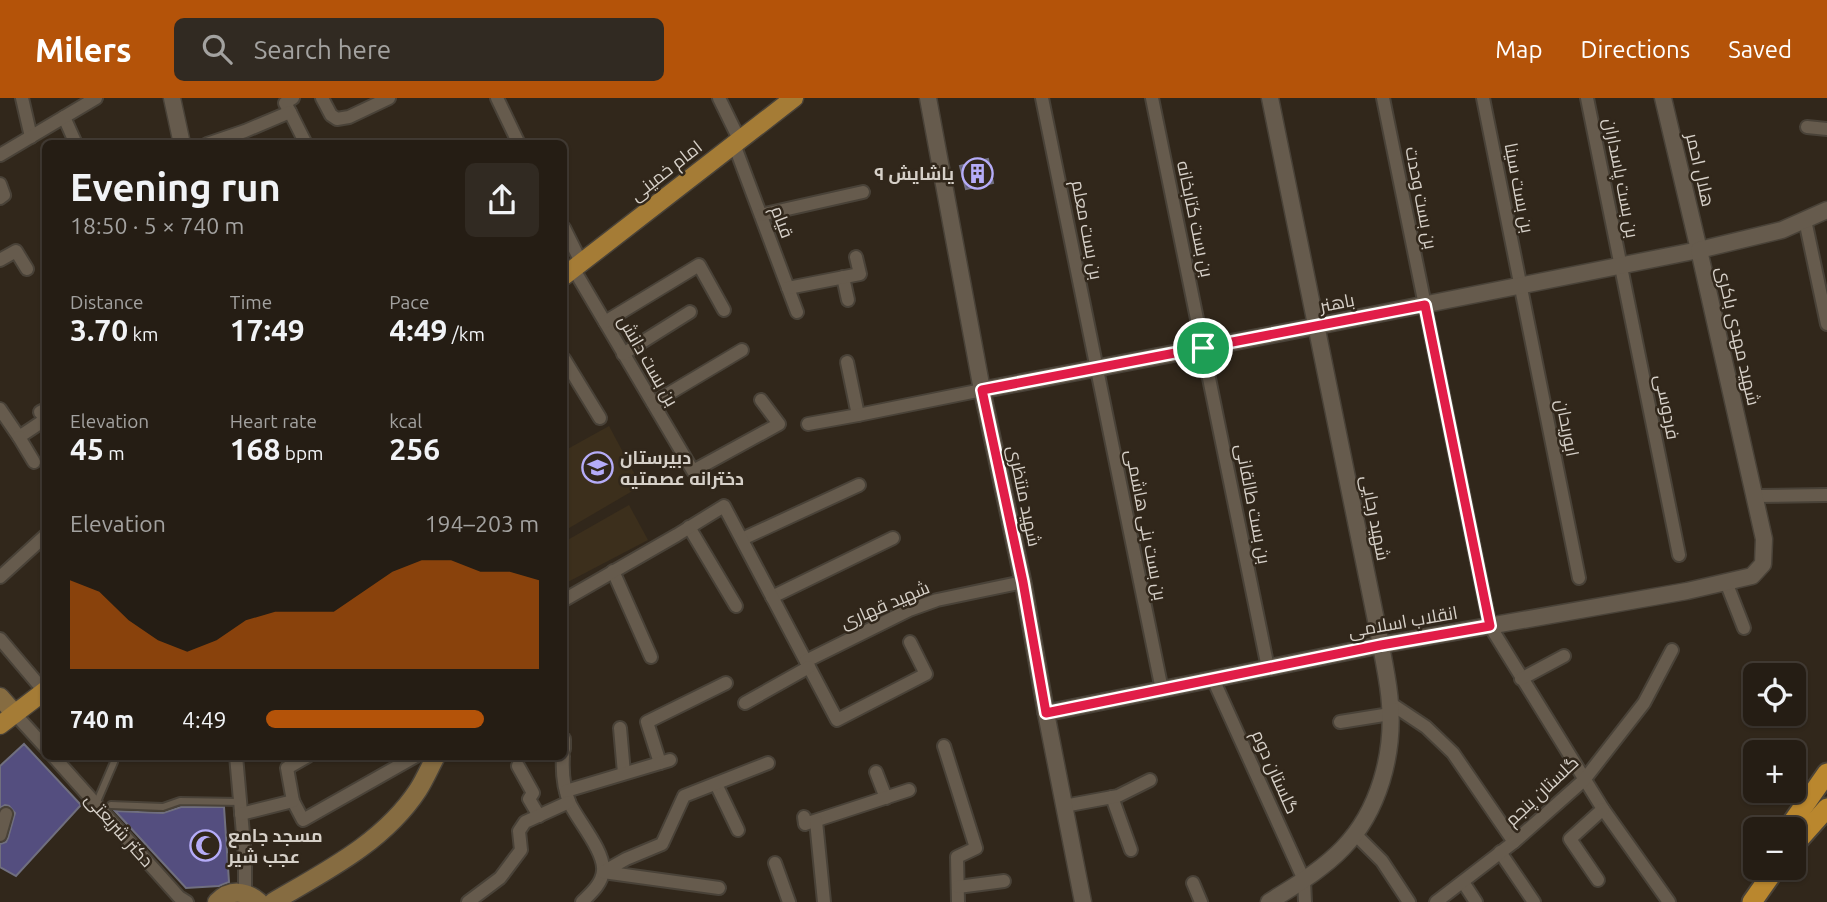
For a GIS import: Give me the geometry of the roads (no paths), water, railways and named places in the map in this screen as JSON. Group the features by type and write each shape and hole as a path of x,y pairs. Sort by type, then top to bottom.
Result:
{"highway":[{"path":"1796,817 1827,773"},
{"path":"1806,832 1827,808"},
{"path":"1736,902 1752,880"},
{"path":"1752,902 1768,880"}],"main road":[{"name":"امام خمینی","path":"573,269 794,98"},
{"path":"0,726 42,692"},
{"path":"0,697 15,714"},
{"path":"273,902 372,841 397,816 418,789 434,760"},
{"path":"217,902 227,894 236,892 252,898"}],"street":[{"path":"22,98 31,137"},
{"path":"0,155 96,98"},
{"path":"172,98 181,140"},
{"path":"293,98 285,103 304,140"},
{"path":"322,98 331,115 337,119 349,117 390,98"},
{"path":"497,98 517,140"},
{"name":"قیام","path":"719,98 797,312"},
{"name":"شهید منتظری","path":"928,98 982,390 1023,582 1083,902"},
{"name":"بن بست معلم","path":"1042,98 1097,368"},
{"name":"بن بست کتابخانه","path":"1152,98 1203,348"},
{"name":"شهید رجایی","path":"1269,902 1304,880 1342,850 1355,834 1377,793 1387,762 1390,709 1381,645 1270,98"},
{"name":"بن بست وحدت","path":"1383,98 1490,626 1584,780 1669,902"},
{"name":"بن بست سینا","path":"1483,98 1520,286"},
{"name":"بن بست پاسداران","path":"1587,98 1621,265"},
{"name":"هلال احمر","path":"1663,98 1699,250"},
{"path":"218,140 290,112"},
{"path":"64,117 74,140"},
{"path":"1807,127 1827,129"},
{"path":"0,184 4,195 0,198"},
{"path":"761,215 863,192"},
{"name":"شهید مهدی باکری","path":"1763,564 1764,538 1699,250 1782,230 1827,210"},
{"path":"1805,220 1827,324"},
{"name":"بن بست دانش","path":"567,242 573,269 693,471 779,424 761,400"},
{"name":"باهنر","path":"982,390 1317,327 1699,250"},
{"path":"0,260 16,251 27,269"},
{"path":"788,288 860,274 856,257"},
{"path":"605,321 699,265 723,310"},
{"name":"فردوسی","path":"1621,265 1679,555"},
{"path":"843,277 848,300"},
{"name":"ابوریحان","path":"1520,286 1579,578"},
{"path":"623,354 690,312"},
{"name":"بن بست طالقانی","path":"1203,348 1268,668"},
{"path":"653,403 742,350"},
{"path":"847,362 858,415"},
{"path":"567,364 600,418"},
{"name":"بن بست بنی هاشمی","path":"1097,368 1162,690"},
{"path":"808,424 982,390"},
{"path":"2,418 19,437 34,462"},
{"path":"19,437 42,422"},
{"path":"742,539 859,485"},
{"path":"1755,496 1827,495"},
{"path":"567,598 724,506 836,719 926,674 910,642"},
{"path":"689,527 736,606"},
{"path":"772,597 893,538"},
{"path":"0,577 42,539"},
{"name":"انقلاب اسلامی","path":"1046,713 1381,645 1687,592 1752,576 1763,564"},
{"path":"613,571 651,657"},
{"name":"شهید قهاری","path":"745,703 807,664 909,610 937,600 1023,582"},
{"path":"1726,582 1744,628"},
{"path":"0,639 42,687"},
{"name":"گلستان پنجم","path":"1436,902 1514,842 1584,780 1644,703 1672,650"},
{"path":"1521,679 1564,656"},
{"name":"گلستان دوم","path":"1213,679 1304,880"},
{"path":"468,902 500,878 521,850 519,831 525,822 539,816 567,796 624,773 665,762 648,722 726,683"},
{"path":"1340,722 1390,709 1426,727 1453,753 1514,842"},
{"path":"15,714 42,744"},
{"path":"620,728 624,773"},
{"path":"944,746 976,848 957,857 958,902"},
{"name":"دکتر شریعتی","path":"57,760 179,897 187,902"},
{"path":"236,760 245,856 252,898"},
{"path":"301,760 287,768 293,801 303,820 409,760"},
{"path":"563,760 562,776 567,796 601,854 603,872 596,887 582,902"},
{"path":"603,872 625,859 662,844 684,796 768,763"},
{"path":"518,766 533,793 529,799 539,816"},
{"path":"876,772 886,798"},
{"path":"1064,806 1112,797 1150,780"},
{"path":"716,784 738,830"},
{"path":"824,902 810,819 909,790"},
{"path":"1112,797 1131,850"},
{"path":"240,808 293,801"},
{"path":"1598,880 1570,839 1603,809"},
{"path":"0,835 6,814"},
{"path":"1355,834 1382,861 1409,902"},
{"path":"1500,852 1534,902"},
{"path":"775,863 789,902"},
{"path":"603,872 719,888"},
{"path":"1304,880 1305,902"},
{"path":"958,887 1004,881"},
{"path":"1463,882 1476,902"},
{"path":"1194,884 1202,902"}],"lane":[{"path":"96,804 114,762"},
{"path":"111,805 163,807 180,801 240,808"}],"place":[{"name":"یاشایش ۹","path":"977,174"},
{"name":"دبیرستان دخترانه عصمتیه","path":"597,468"},
{"name":"مسجد جامع عجب شیر","path":"205,846"}]}
